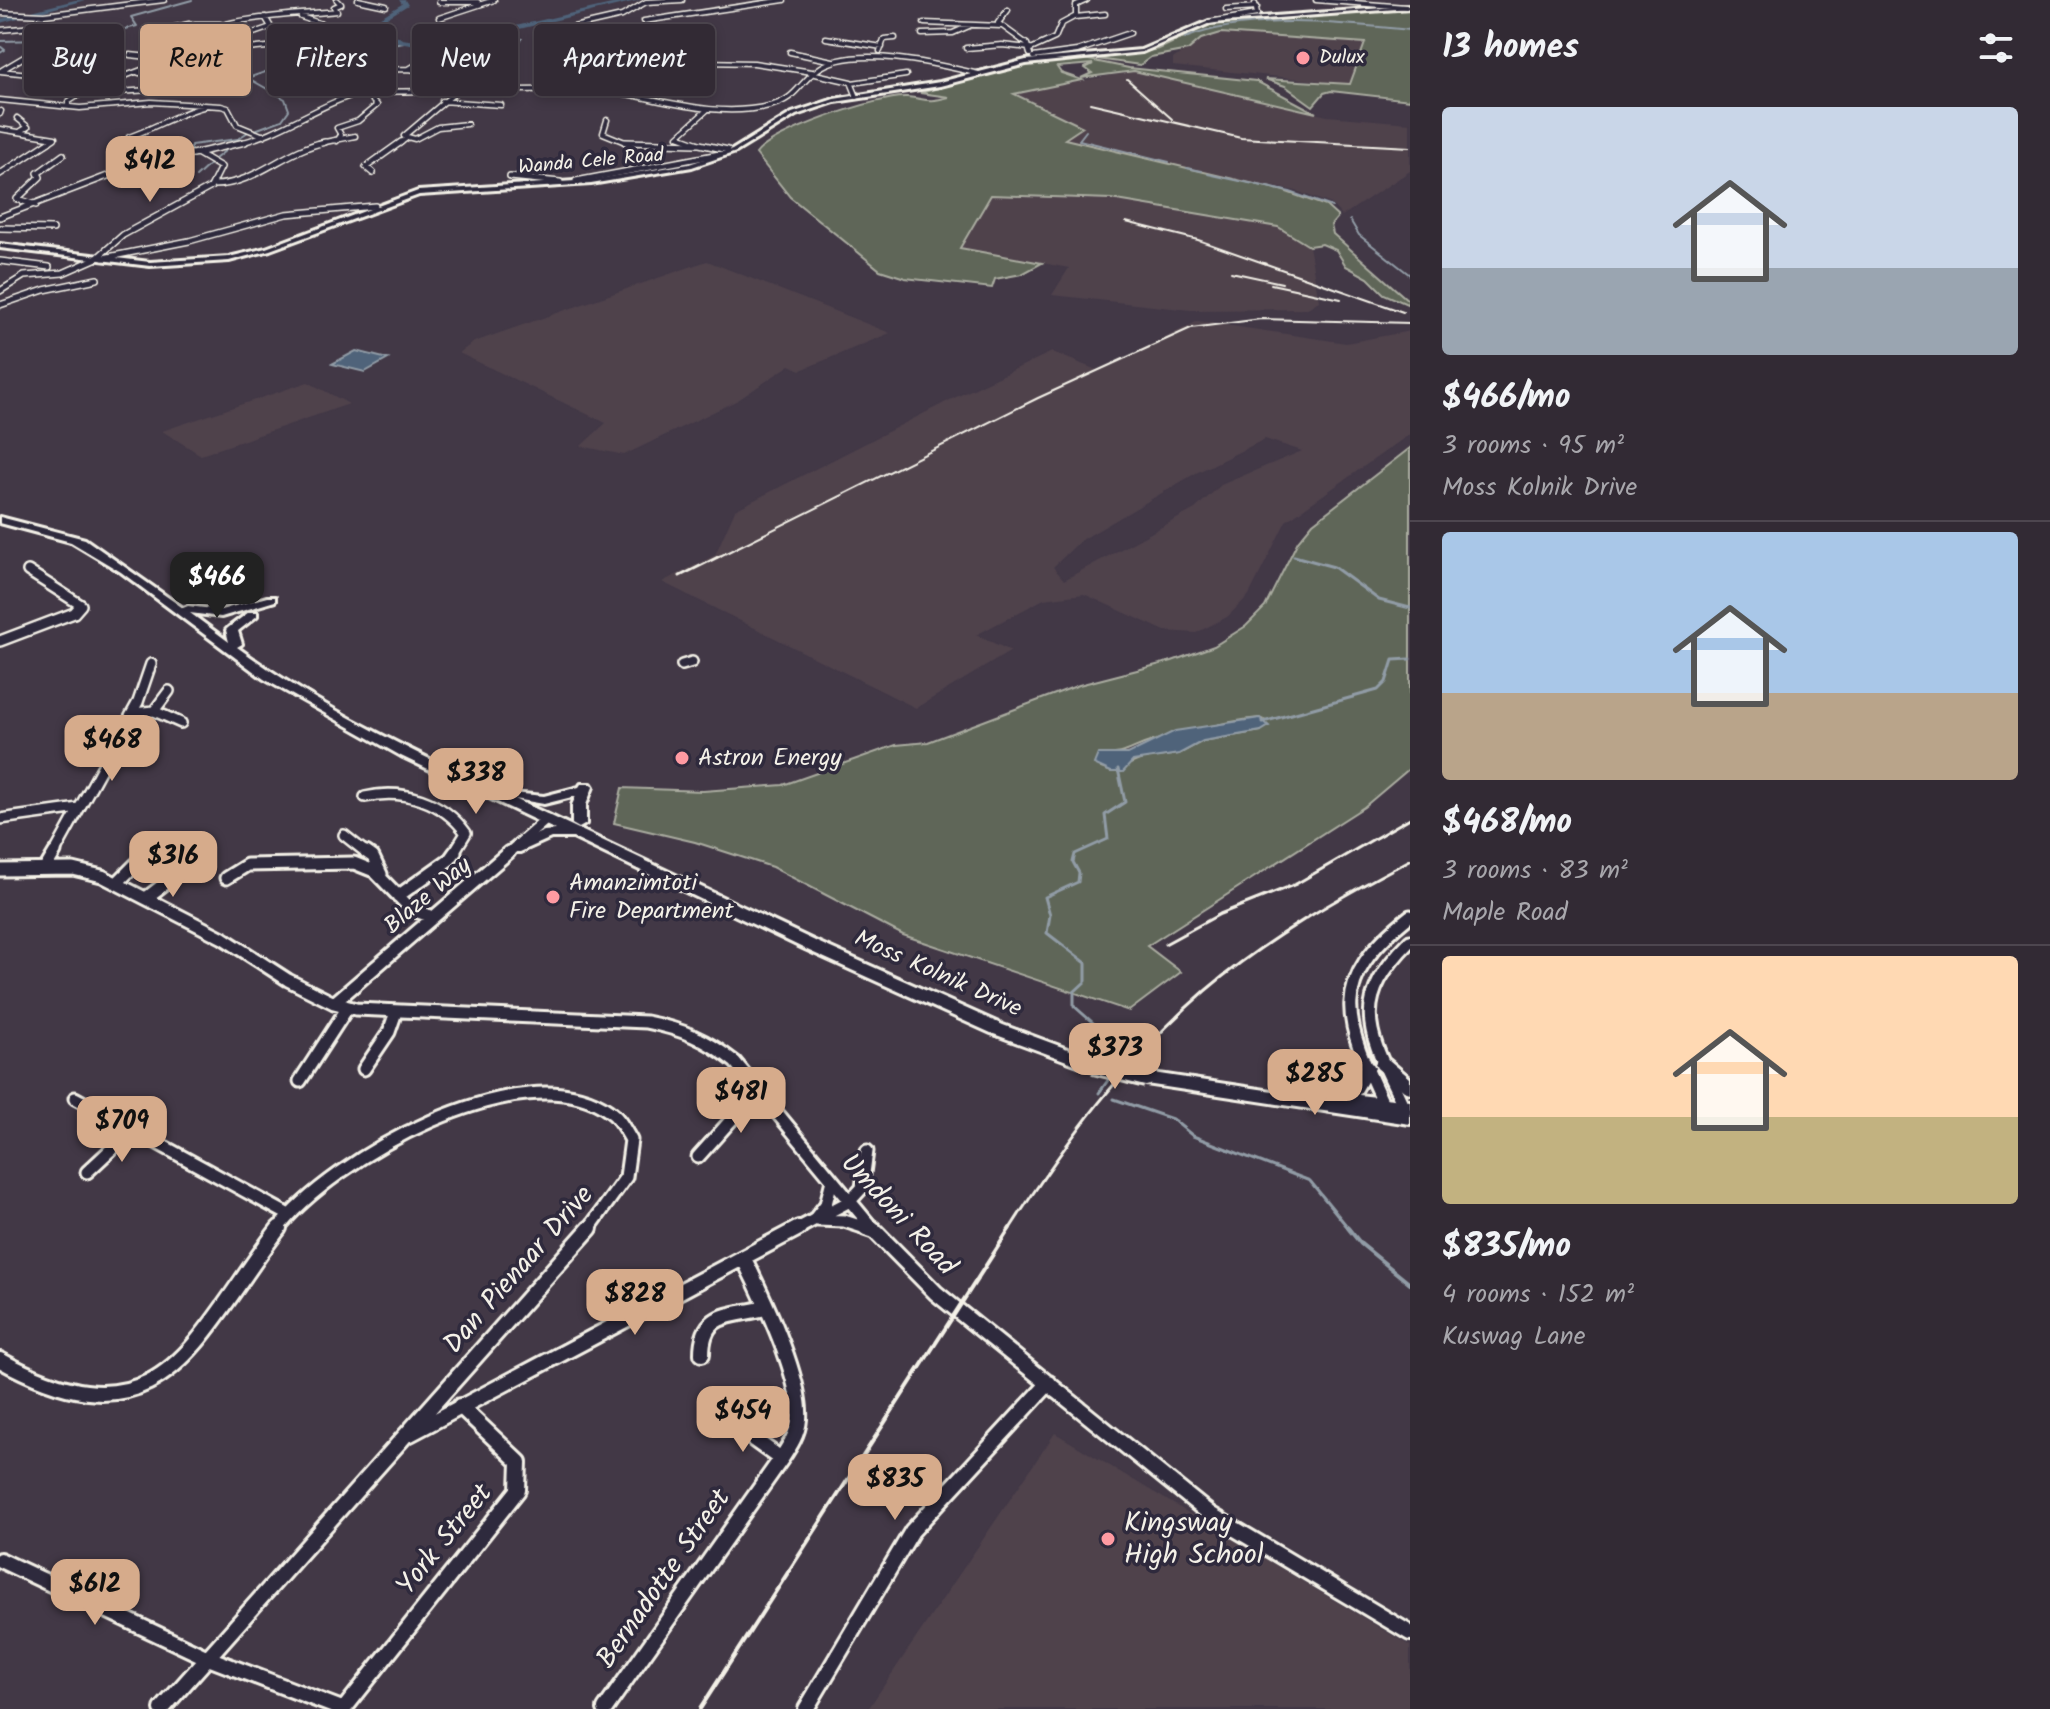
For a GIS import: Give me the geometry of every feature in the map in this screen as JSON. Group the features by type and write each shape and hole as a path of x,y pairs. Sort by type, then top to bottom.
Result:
{"main road":[{"name":"Moss Kolnik Drive","path":"0,520 74,539 117,558 273,672 333,707 822,948 997,1029 1094,1065 1146,1078 1220,1090 1401,1111"},
{"name":"Moss Kolnik Drive","path":"74,539 125,570 268,676 309,700 406,753 547,819 580,829"},
{"path":"188,609 221,614 271,599"},
{"path":"236,644 232,630 253,614"},
{"path":"515,849 549,834 580,829 579,805 584,789 544,800 517,796"},
{"path":"1334,1099 1353,1091 1375,1066 1410,1087"},
{"name":"Moss Kolnik Drive","path":"1220,1090 1334,1099 1401,1111"}],"street":[{"path":"0,13 44,15 164,0"},
{"path":"209,16 224,24 236,20 337,11 334,7 338,1 349,0"},
{"path":"358,0 386,6"},
{"path":"439,18 494,0"},
{"path":"587,24 622,16 646,2 682,0"},
{"path":"644,21 784,0"},
{"path":"1075,17 1076,7 1087,0"},
{"path":"1316,0 1409,8"},
{"path":"439,2 488,2"},
{"path":"298,14 304,10 300,6"},
{"path":"698,6 710,10"},
{"path":"1209,22 1257,14 1256,6 1226,9"},
{"path":"436,8 469,8"},
{"name":"Wanda Cele Road","path":"0,246 170,265 229,259 268,249 375,206 439,189 635,177 690,166 732,151 798,112 857,97 979,74 1035,59 1149,50 1209,22 1409,8"},
{"path":"1008,10 997,21 1031,49 1035,59 1079,51 1130,33"},
{"path":"236,20 249,12"},
{"path":"251,49 277,46 282,44 279,40 284,36 325,25 298,14"},
{"path":"966,48 1002,45 1031,49 1055,38 1061,24 1075,17 1105,14"},
{"path":"251,34 271,27 265,17"},
{"path":"924,23 1003,27"},
{"path":"922,34 953,33 979,24"},
{"path":"0,30 24,28"},
{"path":"831,33 836,38"},
{"path":"826,38 882,47"},
{"path":"880,57 884,39 895,38"},
{"path":"812,56 816,50"},
{"path":"790,52 835,62"},
{"path":"130,55 140,56"},
{"path":"0,71 24,57"},
{"path":"880,57 911,65"},
{"path":"518,90 602,89 707,110 781,102 799,93 812,72 835,62 880,57 939,62 979,74"},
{"path":"715,63 763,64 812,72 852,83 906,75"},
{"path":"396,69 412,70"},
{"path":"0,71 24,73"},
{"path":"124,78 140,72"},
{"path":"852,83 857,97"},
{"path":"68,107 68,102 77,96"},
{"path":"0,217 126,169 264,136 349,96"},
{"path":"373,173 366,167 449,96"},
{"path":"0,100 68,107 159,102 209,104 227,107 237,125 264,136"},
{"path":"337,141 341,135 337,128 369,113 377,105 373,101"},
{"path":"442,101 501,105"},
{"path":"129,137 147,131 174,114 209,104"},
{"path":"707,110 678,134 682,139 697,144 732,151"},
{"path":"17,118 28,127 21,131"},
{"path":"607,120 603,133 630,144 697,144"},
{"path":"406,136 420,137 436,128 467,124"},
{"path":"0,129 55,138 0,174"},
{"path":"100,258 123,235 213,185 236,185 312,143 355,136"},
{"path":"510,177 547,182 587,180 732,151"},
{"path":"197,153 220,166 213,185"},
{"path":"38,205 17,199 40,178 38,173 63,155"},
{"path":"63,273 100,258 189,241 286,214 375,206"},
{"path":"0,228 53,229"},
{"path":"0,261 49,267"},
{"path":"0,291 24,276 63,273 97,279 0,305"},
{"path":"0,641 74,613 81,605 28,571"},
{"path":"46,867 133,713 147,683 151,664"},
{"path":"154,711 169,691"},
{"path":"133,713 154,711 181,723"},
{"path":"365,797 386,792 421,800 449,812 466,833 450,859 398,896"},
{"path":"0,819 79,808"},
{"name":"Blaze Way","path":"334,1003 547,819"},
{"path":"344,835 373,857 384,879 412,910 433,917"},
{"path":"117,883 155,845"},
{"path":"226,878 247,865 344,863 365,866 384,879"},
{"name":"Umdoni Road","path":"0,870 46,867 88,872 117,883 334,1003 348,1007 667,1025 711,1043 758,1090 874,1230 936,1293 1210,1514 1410,1633"},
{"path":"146,898 179,873"},
{"path":"1401,1111 1351,1018 1354,971 1371,946 1410,916"},
{"path":"1401,1111 1375,1066 1369,995 1382,970 1410,941"},
{"path":"300,1081 348,1007"},
{"path":"364,1069 389,1032 396,1012"},
{"path":"698,1157 758,1090"},
{"name":"Dan Pienaar Drive","path":"0,1360 36,1380 84,1394 103,1395 152,1381 192,1348 289,1215 368,1154 401,1134 453,1113 537,1095 579,1097 610,1112 631,1140 626,1177 612,1202 162,1709"},
{"path":"75,1098 289,1215"},
{"path":"87,1172 133,1129"},
{"path":"401,1439 850,1201 862,1188 867,1151"},
{"path":"814,1221 826,1204 832,1180"},
{"path":"814,1221 844,1221 874,1230"},
{"name":"Bernadotte Street","path":"605,1709 794,1437 799,1410 765,1308 744,1259"},
{"path":"702,1354 702,1332 709,1323 765,1308"},
{"path":"806,1709 912,1531 1049,1383"},
{"name":"York Street","path":"340,1708 518,1490 519,1462 460,1406"},
{"path":"727,1420 781,1459"},
{"path":"0,1560 208,1658 340,1708"}],"shaded area":[{"path":"1221,33 1366,43 1350,84 1173,66 1173,59 1200,39"},
{"path":"1134,71 1327,116 1410,123 1410,171 1342,216 1331,204 1296,191 1212,175 1064,138 1083,127 1013,94"},
{"path":"991,195 1111,199 1278,227 1309,246 1319,301 1306,309 1190,310 1052,295 1069,268 960,248"},
{"path":"707,261 890,333 801,370 790,365 738,400 624,455 581,446 606,423 459,353 474,342"},
{"path":"1198,321 1346,343 1410,331 1410,434 1286,521 1249,595 1227,617 1196,633 1165,631 1084,594 1044,599 976,635 1011,651 916,708 662,582 715,555 735,510 954,398 1052,352 1099,371","holes":["1265,439 1302,451 1221,485 1195,509 1064,580 1053,567 1080,541 1196,473"]},
{"path":"308,382 349,404 201,455 162,431"},
{"name":"Kingsway High School","path":"1055,1433 1410,1646 1410,1709 868,1709"}],"green space":[{"path":"1410,10 1410,100 1331,91 1324,93 1313,106 1285,86 1265,79 1350,84 1365,43 1221,33 1201,39 1188,50 1151,57 1140,65 1097,59 1159,49 1214,23"},
{"path":"1084,59 1129,68 1256,81 1316,113 1134,71 1081,78 1092,73 1085,68 1093,64 1057,67 1061,73 1082,80 1014,94 1083,127 1065,139 1284,191 1326,206 1338,217 1331,225 1333,234 1409,301 1407,304 1384,294 1368,278 1346,266 1336,250 1322,244 1309,246 1278,227 1111,199 991,195 960,248 1042,263 1022,274 995,279 992,288 905,278 880,270 790,197 756,154 765,145 803,126 874,102 907,97 942,99 949,97 920,93 1031,63"},
{"path":"1410,448 1410,768 1364,807 1147,946 1181,972 1129,1011 903,935 772,867 695,842 614,823 622,788 703,791 783,785 896,745 928,742 1079,685 1172,661 1214,646 1246,626 1265,607 1298,541 1313,523","holes":["1259,718 1266,721 1261,731 1203,741 1179,754 1142,759 1111,772 1101,768 1099,754 1123,753 1153,741 1219,724"]}],"water":[{"path":"356,351 388,359 365,372 332,364"},
{"path":"1260,718 1269,726 1261,731 1203,741 1179,754 1133,761 1123,772 1111,772 1094,764 1098,754 1128,754 1175,731"}],"waterway":[{"path":"0,21 82,0"},
{"path":"0,41 103,34 137,26 131,17 192,0"},
{"path":"402,0 405,5 382,18 381,22 388,24 387,32 400,41 448,48 509,29 637,0"},
{"path":"1185,38 1210,30 1267,23 1326,23 1410,30"},
{"path":"518,38 522,39 518,43"},
{"path":"252,131 282,120 289,110 285,99 248,78 297,61 404,42"},
{"path":"0,46 5,50 0,53"},
{"path":"1086,131 1079,140 1169,162"},
{"path":"239,138 248,132"},
{"path":"191,151 191,145 238,139"},
{"path":"178,148 182,147"},
{"path":"178,148 188,147"},
{"path":"215,159 230,147"},
{"path":"157,151 178,148"},
{"path":"163,153 178,148"},
{"path":"196,177 210,164"},
{"path":"1187,168 1202,171"},
{"path":"1208,174 1290,192 1332,207"},
{"path":"1350,220 1359,235 1410,275"},
{"path":"1301,558 1294,556 1334,567 1379,600 1410,608"},
{"path":"1263,722 1378,690 1386,682 1393,660 1410,659"},
{"path":"1118,769 1125,802 1105,815 1108,839 1075,854 1073,862 1079,873 1078,882 1045,897 1050,915 1047,933 1086,963 1086,981 1074,992 1074,1006 1118,1045 1122,1055 1118,1066"},
{"path":"1099,1093 1111,1076"},
{"path":"1114,1099 1172,1119 1193,1136 1310,1181 1350,1230"},
{"path":"1348,1228 1361,1244 1410,1284"}],"railway":[{"path":"1127,79 1172,119"},
{"path":"1090,103 1241,138 1410,147"},
{"path":"1126,222 1198,240 1403,312"},
{"path":"1231,272 1282,283"},
{"path":"1271,284 1341,299"},
{"path":"716,558 1038,398 1191,328 1261,319 1410,323"},
{"path":"716,558 720,556"},
{"path":"680,576 716,558"},
{"path":"1165,944 1220,914 1296,884 1410,818"},
{"path":"1009,1230 1098,1103 1176,1017 1278,936 1410,860"},
{"path":"700,1709 1010,1228"}],"place":[{"name":"Dulux","path":"1303,58"},
{"name":"Astron Energy","path":"682,758"},
{"name":"Amanzimtoti Fire Department","path":"553,897"},
{"name":"Kingsway High School","path":"1108,1539"}]}
